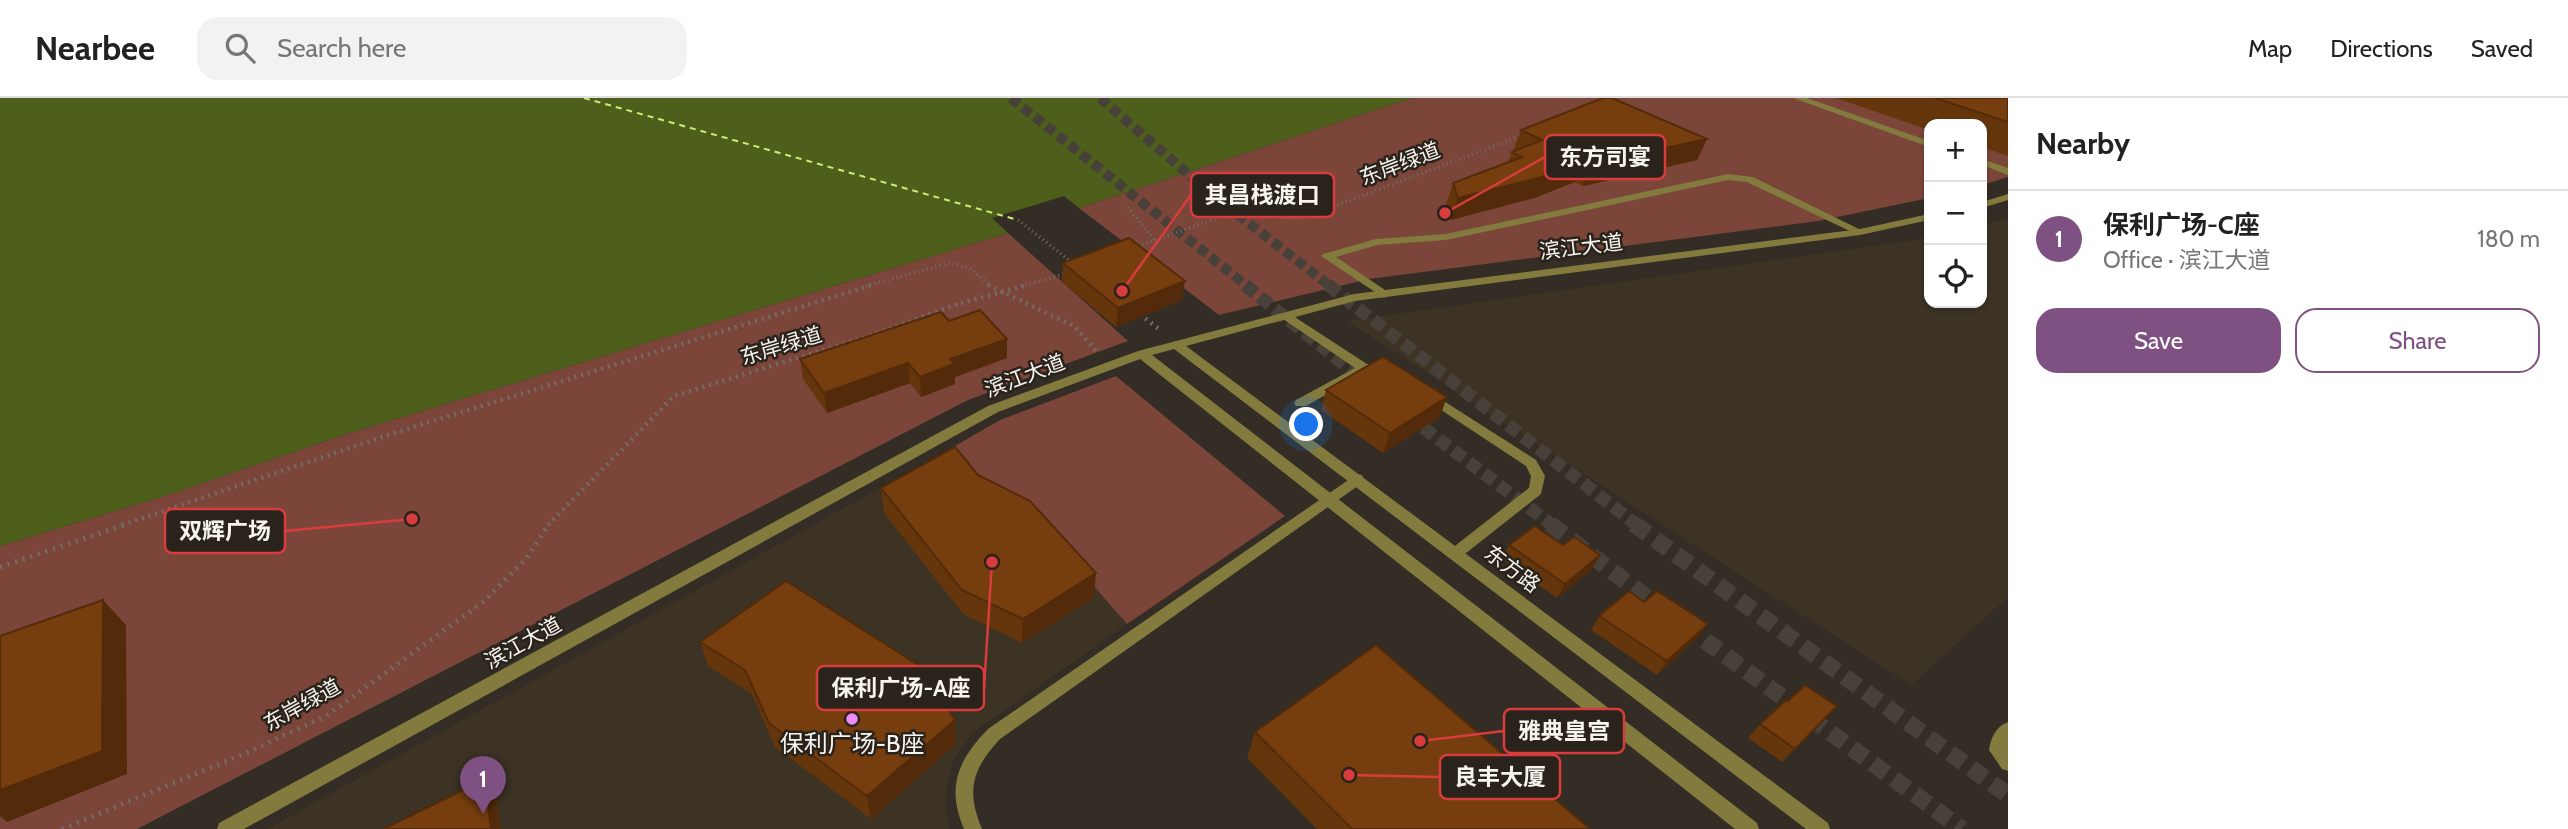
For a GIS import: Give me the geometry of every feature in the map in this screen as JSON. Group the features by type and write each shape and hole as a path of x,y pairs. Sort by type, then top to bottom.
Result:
{"street":[{"path":"1798,98 1924,142"},
{"path":"1987,165 2008,172"},
{"path":"1384,294 1328,256 1377,242 1446,237 1728,177 1749,179 1860,232"},
{"path":"1987,203 2008,197"},
{"name":"滨江大道","path":"226,829 993,409 1142,354 1354,298 1860,232 1924,218"},
{"path":"1287,316 1364,368"},
{"name":"东方路","path":"1177,345 1821,829"},
{"path":"1142,354 1750,829"},
{"path":"1301,403 1364,368 1377,366 1406,380 1531,463 1538,476 1536,491 1456,553"},
{"path":"974,829 962,801 964,776 976,751 994,734 1357,479"},
{"path":"2008,730 2000,739 1998,750 2008,763"}],"path":[{"name":"东岸绿道","path":"1130,250 1225,215 1303,218 1525,134"},
{"path":"1128,207 1155,241"},
{"name":"东岸绿道","path":"62,829 246,753 326,716 483,602 526,559 551,520 674,396 878,333 961,303 1080,268 1018,220"},
{"path":"0,567 388,435 932,266 962,264 1003,294 1074,326 1109,366"},
{"path":"1138,312 1177,345"}],"shaded area":[{"path":"0,98 1412,98 1079,208 1064,196 992,218 1008,233 343,435 174,493 0,546"},
{"path":"1412,98 2008,98 2008,177 1987,183 1987,119 1924,119 1924,199 1818,221 1369,279 1219,315 1079,208"},
{"path":"2008,218 2008,597 1911,685 1347,321 1924,239 1924,308 1987,308 1987,224"},
{"path":"1008,233 1128,341 968,400 137,829 0,829 0,546 174,493 343,435"},
{"path":"1116,376 1285,516 1127,624 1035,519 985,494 948,450 1000,420"},
{"path":"948,450 985,494 1035,519 1127,624 972,733 954,759 947,785 945,811 950,829 267,829"}],"building":[{"path":"1603,98 1612,98 1707,139 1592,164 1584,160 1542,177 1458,198 1453,183 1522,157 1512,152 1542,140 1521,130"},
{"path":"1935,98 2008,98 2008,122"},
{"path":"1129,238 1185,281 1118,308 1063,263"},
{"path":"980,310 1007,339 950,359 954,364 920,377 908,363 824,393 800,359 941,312 949,321"},
{"path":"1383,357 1447,397 1390,433 1326,390"},
{"path":"955,447 978,475 1030,501 1096,573 1023,619 962,590 881,488"},
{"path":"1535,526 1563,545 1574,537 1600,555 1565,584 1509,545"},
{"name":"保利广场-B座","path":"786,581 923,668 955,720 867,796 769,723 745,670 700,642"},
{"path":"1629,591 1644,602 1657,591 1708,624 1667,661 1599,616"},
{"path":"103,600 102,751 0,790 0,636"},
{"path":"1376,645 1590,829 1352,829 1255,732"},
{"path":"1805,685 1837,706 1795,749 1760,724"},
{"path":"485,779 491,829 384,829"}],"ferry route":[{"path":"584,98 1018,220"}],"tunnel":[{"path":"1011,98 1247,286"},
{"path":"1100,98 1210,193 1330,286"},
{"path":"1245,285 1365,381"},
{"path":"1328,285 1637,525"},
{"path":"1408,416 1552,525"},
{"path":"1550,524 1662,609"},
{"path":"1634,524 2008,795"},
{"path":"1684,625 1962,829"}],"place":[{"name":"东方司宴","path":"1445,213"},
{"name":"其昌栈渡口","path":"1122,291"},
{"name":"双辉广场","path":"412,519"},
{"name":"保利广场-A座","path":"992,562"},
{"name":"保利广场-B座","path":"852,719"},
{"name":"雅典皇宫","path":"1420,741"},
{"name":"良丰大厦","path":"1349,775"},
{"name":"保利广场-C座","path":"483,814"}]}
